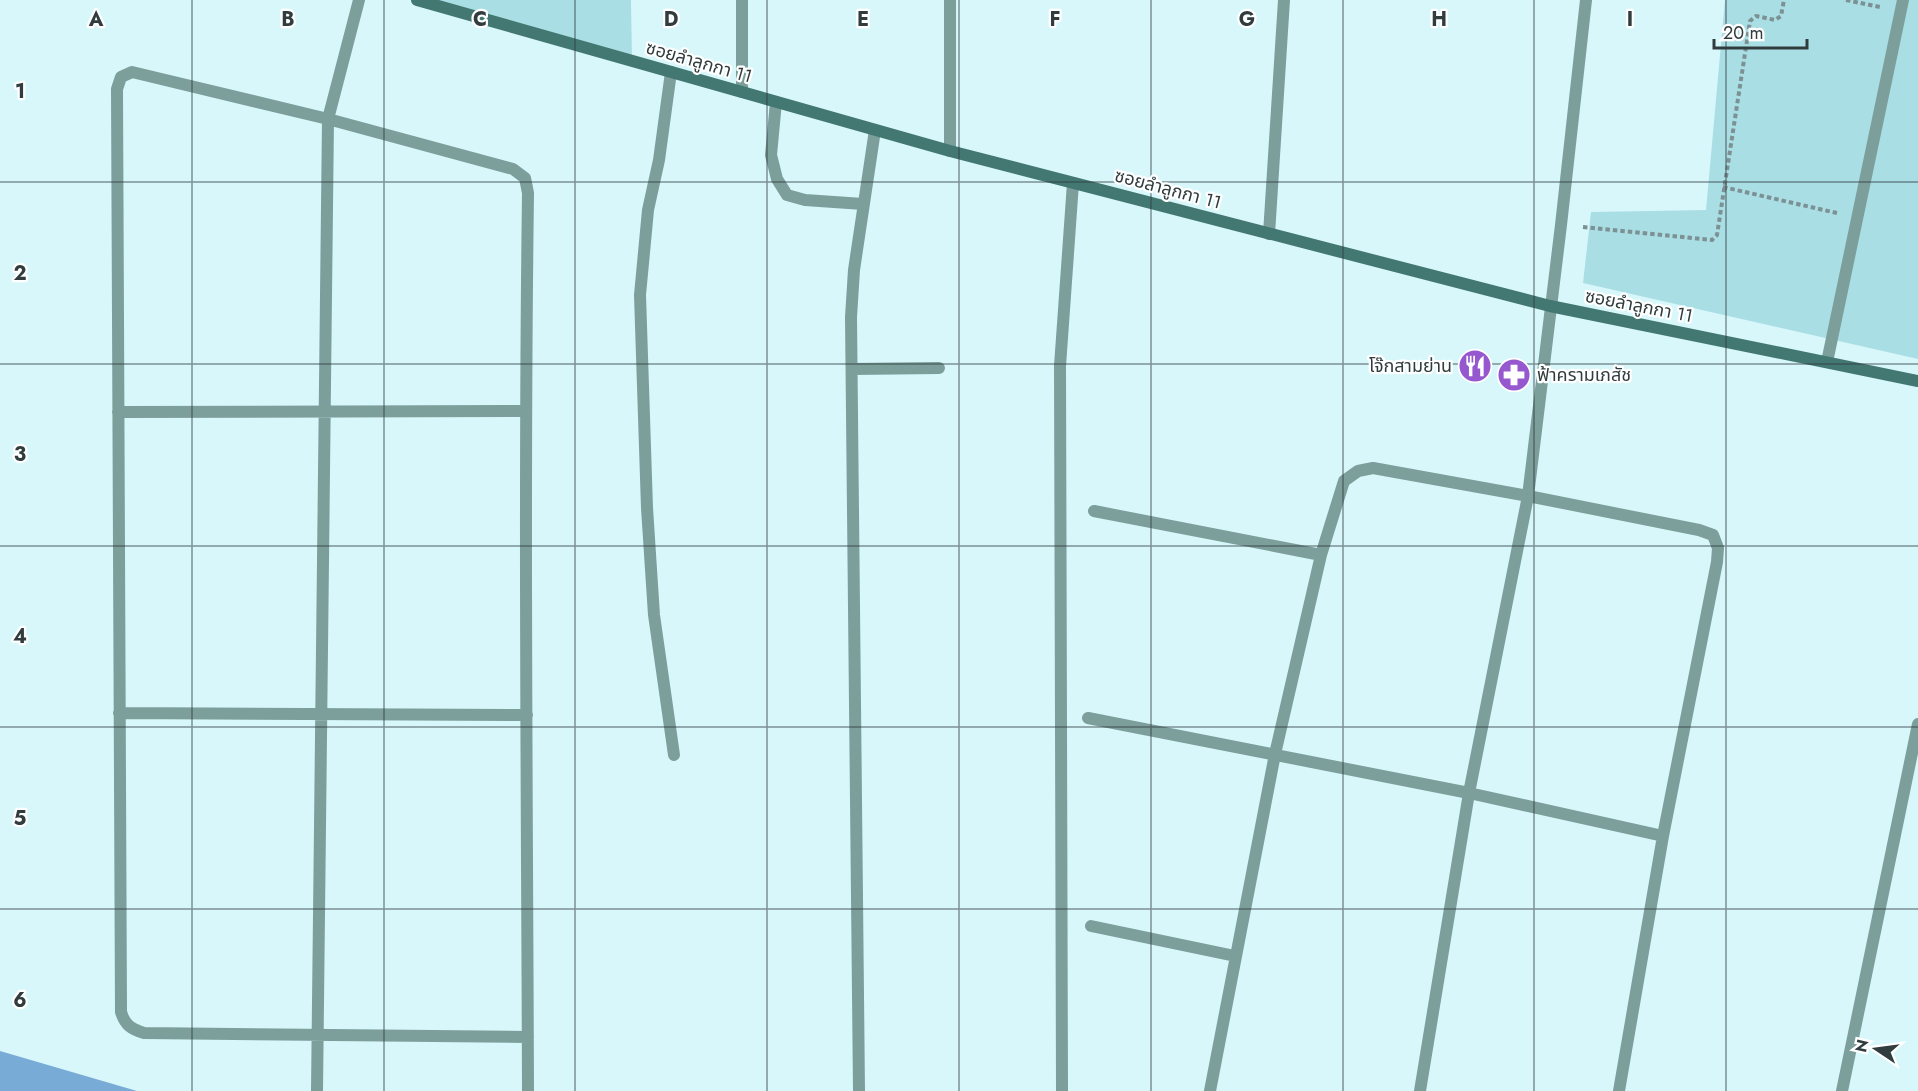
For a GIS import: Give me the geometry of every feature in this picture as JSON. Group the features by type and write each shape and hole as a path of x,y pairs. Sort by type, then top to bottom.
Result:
{"street":[{"path":"317,1091 328,119 359,0"},
{"name":"ซอยลำลูกกา 11","path":"417,0 950,151 1550,306 1918,381"},
{"path":"742,0 742,92"},
{"path":"950,0 950,151"},
{"path":"1269,234 1284,0"},
{"path":"1420,1091 1469,792 1528,496 1586,0"},
{"path":"1827,362 1901,6"},
{"path":"528,1037 144,1033 132,1030 124,1022 121,1012 118,713 117,89 121,77 132,72 328,119 513,169 525,178 528,193 525,411 527,715 528,1037 528,1091"},
{"path":"671,72 659,160 648,210 640,295 646,508 654,615 674,755"},
{"path":"776,102 771,155 777,179 787,195 805,200 863,204"},
{"path":"859,1091 851,317 854,270 874,130"},
{"path":"1062,1091 1060,366 1073,183"},
{"path":"852,369 939,368"},
{"path":"118,412 525,411"},
{"path":"1210,1091 1275,754 1321,555 1344,481 1358,471 1373,468 1528,496 1699,530 1713,535 1718,548 1717,562 1663,836 1619,1091"},
{"path":"1094,511 1321,555"},
{"path":"118,713 527,715"},
{"path":"1088,718 1469,792 1663,836"},
{"path":"1842,1091 1918,724"},
{"path":"1091,926 1235,956"}],"path":[{"path":"1561,225 1712,240 1717,235 1750,21 1756,16 1775,20 1781,16 1784,0"},
{"path":"1846,0 1901,6"},
{"path":"1723,188 1857,217"}],"shaded area":[{"path":"418,0 631,0 632,60"},
{"path":"1725,0 1918,0 1918,359 1583,283 1591,212 1706,210"},
{"path":"0,1051 137,1091 0,1091"}],"place":[{"name":"โจ๊กสามย่าน","path":"1475,366"},
{"name":"ฟ้าครามเภสัช","path":"1514,375"}]}
